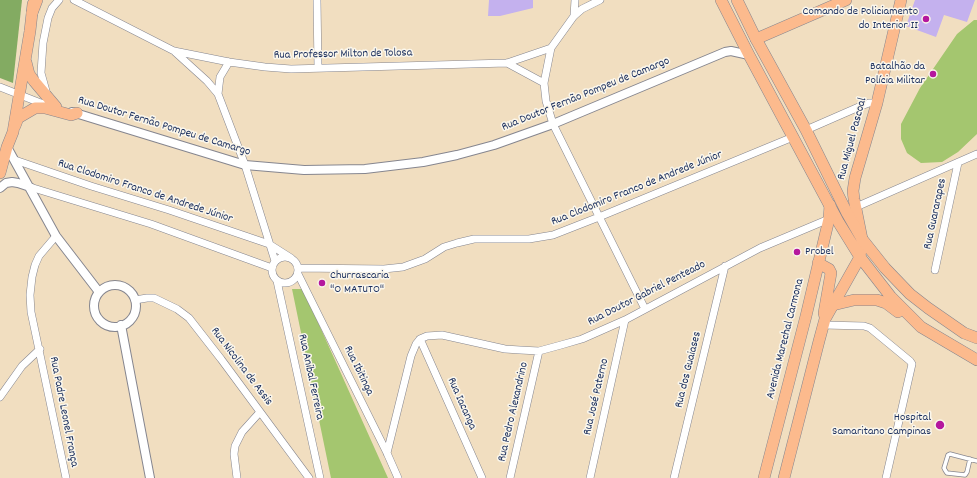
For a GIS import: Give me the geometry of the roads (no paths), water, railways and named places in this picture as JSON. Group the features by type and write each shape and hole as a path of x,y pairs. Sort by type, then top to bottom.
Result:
{"main road":[{"path":"13,132 26,55 33,0"},
{"path":"32,13 37,0"},
{"path":"737,0 756,39 806,130 847,213 862,239 895,279 928,308 964,333 977,338"},
{"path":"756,39 846,0"},
{"name":"Rua Miguel Pascoal","path":"862,239 853,190 855,178 877,104 901,0"},
{"path":"721,2 839,223 860,257 891,297 921,327 977,360"},
{"path":"26,55 29,74 56,107"},
{"path":"0,173 7,147 18,118 35,108 45,108 71,115 77,113"},
{"name":"Avenida Marechal Carmona","path":"764,478 829,219 830,205"},
{"path":"784,478 824,322 860,257 862,239"},
{"path":"818,263 829,269 831,272 824,313 824,322"},
{"path":"833,305 854,300 877,300 886,303 914,325 921,327"},
{"path":"800,337 818,341"}],"street":[{"path":"48,97 41,74 43,43 48,18 52,8 59,0"},
{"name":"Rua Professor Milton de Tolosa","path":"74,0 174,52 265,67 291,69 507,63 551,48"},
{"path":"317,0 318,68"},
{"path":"574,16 575,0"},
{"path":"600,0 582,9 574,16 551,48 544,83 546,101 553,124 645,309"},
{"name":"Rua Doutor Fernão Pompeu de Camargo","path":"56,107 245,165 328,170 393,167 457,155 494,145 553,124 725,52 731,51 749,55"},
{"name":"Rua Anibal Ferreira","path":"174,52 207,81 218,94 245,165 269,244 273,265 273,275 277,281 320,478"},
{"path":"218,94 220,77 229,62"},
{"name":"Rua Professor Milton de Tolosa","path":"507,63 544,83"},
{"path":"0,87 38,102 56,107"},
{"path":"806,130 868,103 877,104"},
{"name":"Rua Clodomiro Franco de Andrede Júnior","path":"298,271 403,268 425,259 444,247 474,239 529,239 553,235 793,137"},
{"path":"7,147 56,236 99,292"},
{"path":"856,207 977,154"},
{"name":"Rua Clodomiro Franco de Andrede Júnior","path":"15,160 269,244 291,258"},
{"name":"Rua Guararapes","path":"935,270 958,163"},
{"path":"0,188 6,183 18,183 151,224 273,265 282,257 291,258 297,264 298,271 293,281 289,283 277,281"},
{"name":"Rua Doutor Gabriel Penteado","path":"420,338 442,335 505,349 539,351 582,339 625,320 760,248 829,219"},
{"name":"Rua Padre Leonel França","path":"56,236 39,256 32,276 30,295 31,312 66,478"},
{"name":"Rua dos Guaiases","path":"674,478 725,266"},
{"name":"Rua Ibitinga","path":"298,271 398,478"},
{"path":"115,284 128,289 135,300 136,307 134,314 130,320 121,325 111,326 99,320 94,307 94,300 99,292 108,286 115,284"},
{"name":"Rua Nicolina de Assis","path":"135,300 154,298 165,302 189,318 307,476"},
{"name":"Rua José Paterno","path":"590,478 625,320"},
{"path":"824,322 864,326 870,328 912,364 886,478"},
{"path":"121,325 150,478"},
{"path":"386,453 411,356 420,338"},
{"name":"Rua Iacanga","path":"420,338 482,478"},
{"path":"0,397 22,366 40,350"},
{"name":"Rua Pedro Alexandrino","path":"510,478 539,351"},
{"path":"237,478 234,454 235,446 242,432 260,412"},
{"path":"307,476 318,467"}],"lane":[{"path":"970,459 967,472 964,475 947,473 944,468 948,455 970,459 977,461"}],"place":[{"name":"Comando de Policiamento do Interior II","path":"926,19"},
{"name":"Batalhão da Polícia Militar","path":"933,74"},
{"name":"Probel","path":"797,252"},
{"name":"Churrascaria \"O MATUTO\"","path":"322,283"},
{"name":"Hospital Samaritano Campinas","path":"940,425"}]}
